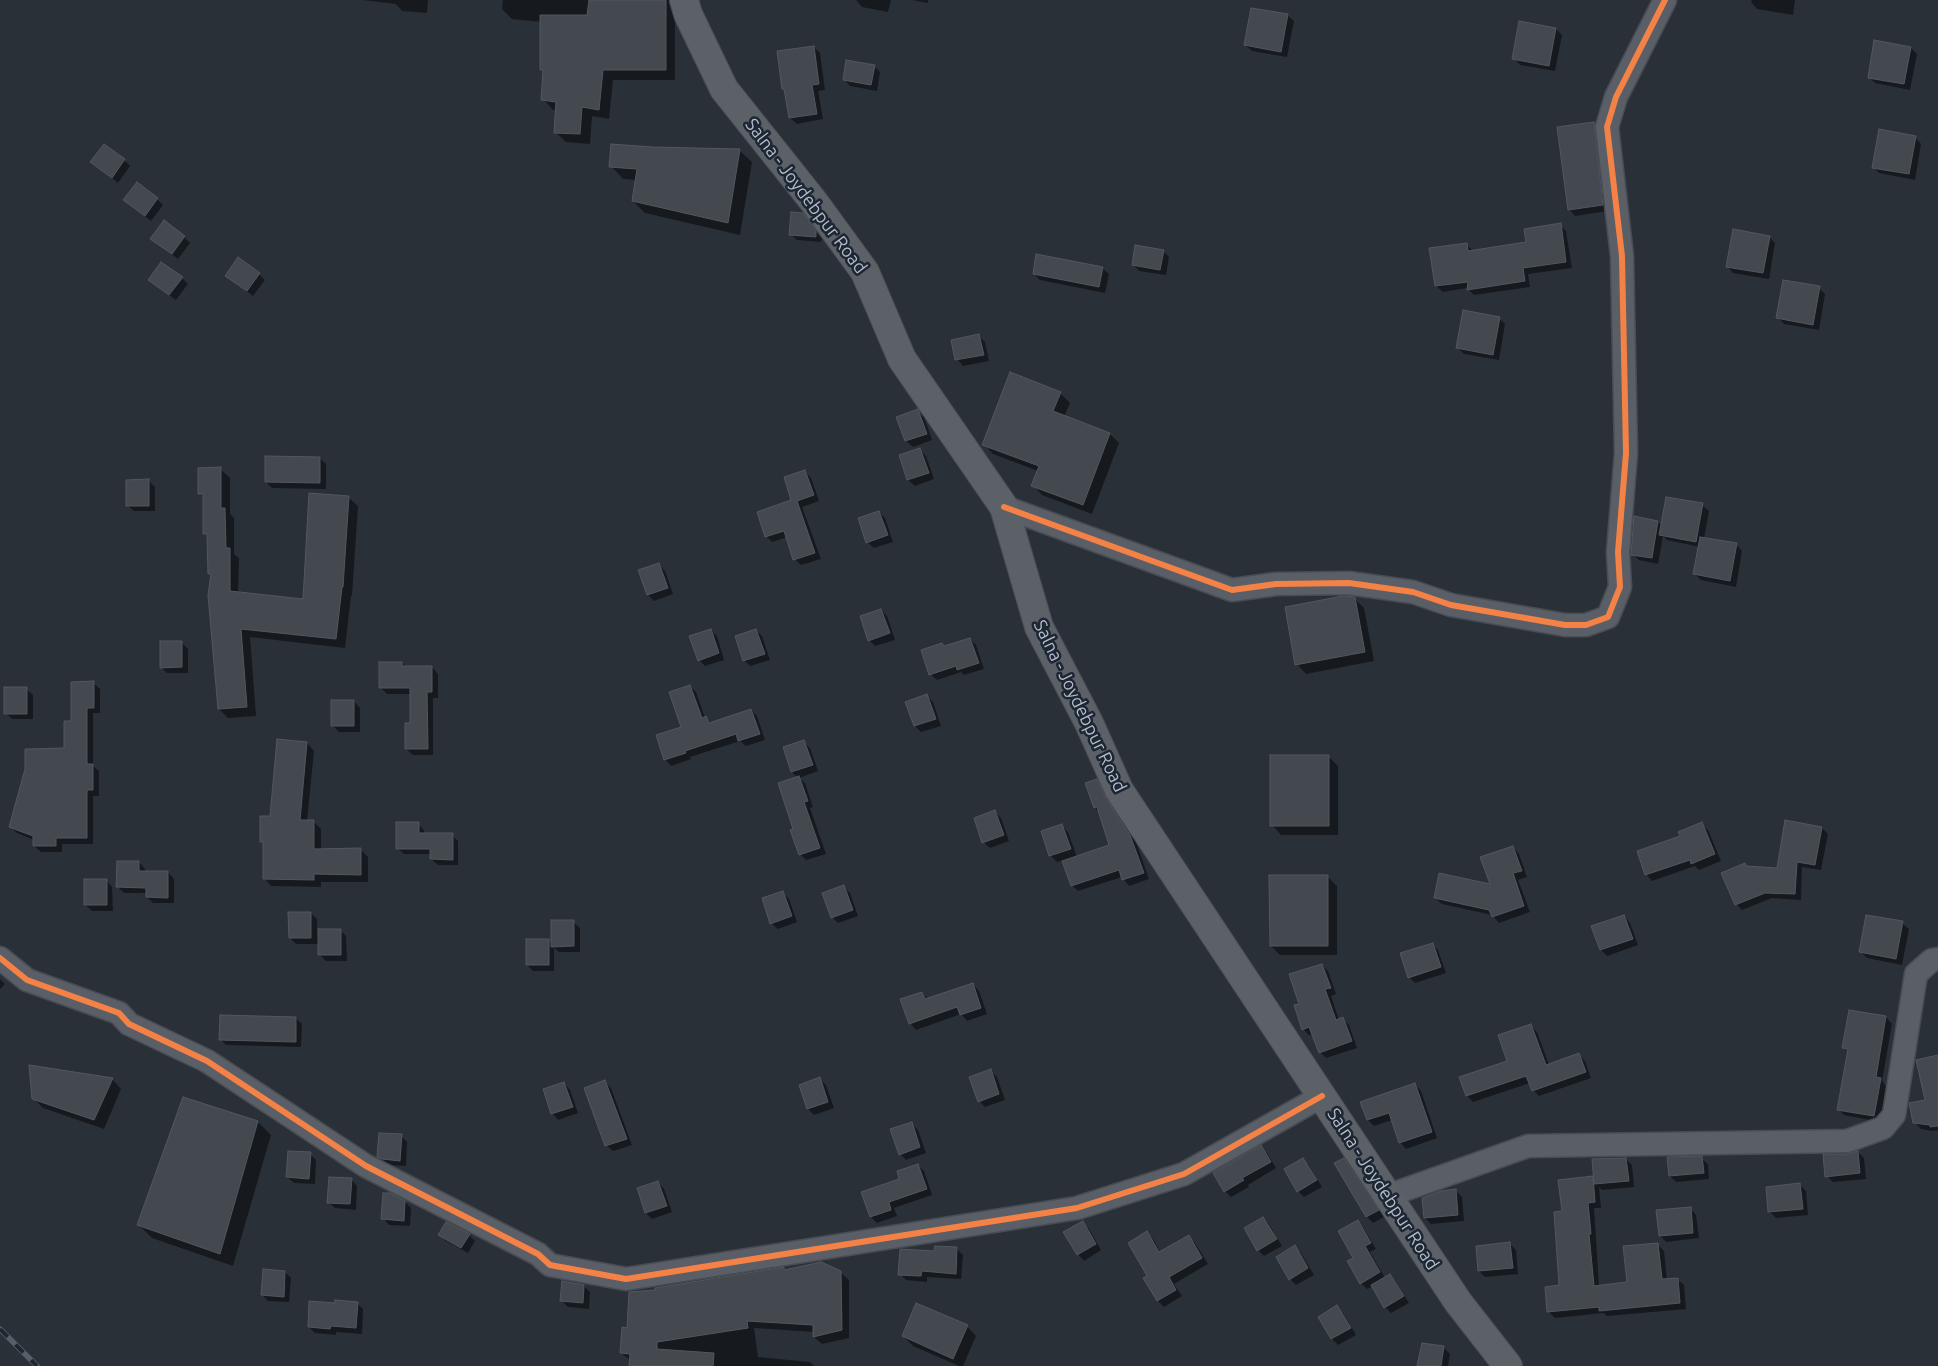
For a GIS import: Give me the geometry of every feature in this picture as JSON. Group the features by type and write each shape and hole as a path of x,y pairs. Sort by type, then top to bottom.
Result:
{"main road":[{"name":"Salna - Joydebpur Road","path":"684,0 688,14 724,89 814,202 865,272 902,359 1004,507 1039,627 1089,723 1119,790 1458,1302 1508,1366"}],"street":[{"path":"1004,507 1232,590 1276,584 1350,584 1413,592 1451,605 1565,625 1586,625 1608,617 1620,587 1618,552 1626,453 1622,256 1607,127 1616,97 1665,0"},
{"path":"0,958 27,980 119,1013 129,1024 207,1061 366,1166 538,1254 550,1265 626,1278 1076,1208 1184,1174 1322,1096"},
{"path":"1387,1196 1528,1146 1847,1141 1883,1128 1894,1115 1916,974 1932,960 1938,959"}],"building":[{"path":"589,0 666,0 666,70 603,70 599,110 582,107 580,134 554,133 556,102 541,100 543,70 540,70 540,15 587,15"},
{"path":"1251,8 1288,14 1281,52 1244,45"},
{"path":"1519,21 1556,28 1549,66 1512,59"},
{"path":"1874,40 1911,47 1904,84 1868,78"},
{"path":"814,46 819,84 812,85 817,114 789,118 784,89 782,89 777,51"},
{"path":"846,60 875,65 871,85 843,80"},
{"path":"1594,122 1603,205 1568,210 1557,127"},
{"path":"1879,129 1916,136 1909,174 1872,168"},
{"path":"104,144 125,159 112,178 90,162"},
{"path":"611,144 740,149 728,223 632,201 637,169 609,167"},
{"path":"137,182 158,198 145,216 123,200"},
{"path":"791,212 803,213 816,231 816,237 789,235"},
{"path":"164,220 185,236 172,254 150,239"},
{"path":"1561,223 1566,262 1523,268 1525,281 1467,290 1468,282 1435,286 1429,248 1467,243 1468,251 1526,242 1524,229"},
{"path":"1733,229 1770,236 1763,273 1726,267"},
{"path":"1135,245 1164,250 1160,270 1132,265"},
{"path":"1036,254 1103,267 1099,287 1033,274"},
{"path":"238,257 260,273 247,291 225,276"},
{"path":"161,262 183,277 169,295 148,280"},
{"path":"1783,280 1820,286 1813,325 1776,318"},
{"path":"1463,310 1500,317 1493,355 1456,348"},
{"path":"979,334 984,355 955,360 951,340"},
{"path":"1010,372 1061,392 1053,411 1110,433 1083,505 1031,486 1039,466 982,445"},
{"path":"918,409 927,434 905,441 896,417"},
{"path":"920,448 929,473 907,480 899,455"},
{"path":"265,456 320,457 320,483 265,482"},
{"path":"221,467 221,508 225,508 226,548 230,548 230,591 303,599 309,493 349,496 343,587 336,639 241,629 247,707 218,709 208,595 211,574 208,574 207,534 203,534 203,494 198,494 198,468"},
{"path":"805,470 814,495 797,501 815,553 793,560 784,531 765,537 757,512 791,500 784,477"},
{"path":"149,479 149,506 126,506 126,480"},
{"path":"1666,497 1703,503 1696,542 1659,535"},
{"path":"879,511 888,535 866,543 858,518"},
{"path":"1634,516 1658,521 1652,558 1631,555"},
{"path":"1700,537 1737,543 1730,581 1693,574"},
{"path":"659,563 668,588 647,595 638,570"},
{"path":"1343,596 1355,597 1365,652 1295,665 1285,607"},
{"path":"881,609 890,633 868,641 860,616"},
{"path":"711,629 719,653 698,661 689,636"},
{"path":"756,629 765,654 743,661 735,636"},
{"path":"970,638 979,663 957,670 956,666 929,675 921,650 942,643 944,646"},
{"path":"160,641 182,641 182,667 160,668"},
{"path":"379,662 402,662 402,666 432,666 432,692 427,692 428,749 405,749 405,723 410,723 410,688 379,688"},
{"path":"94,681 94,708 87,708 87,764 93,764 93,790 87,790 87,838 56,838 56,846 33,846 33,836 9,827 25,769 25,749 64,748 64,721 71,721 71,682"},
{"path":"690,685 702,718 706,716 709,723 751,709 760,734 738,741 736,734 664,760 656,735 681,727 669,692"},
{"path":"4,687 27,687 27,714 4,714"},
{"path":"927,694 936,719 914,726 905,702"},
{"path":"331,700 354,700 354,726 331,726"},
{"path":"277,739 307,742 300,820 314,820 314,849 361,848 361,875 314,874 314,880 263,879 263,842 260,842 260,816 270,816"},
{"path":"804,740 813,765 791,772 783,747"},
{"path":"1270,755 1329,755 1329,826 1270,826"},
{"path":"799,776 808,801 804,802 820,848 799,855 790,830 793,829 778,783"},
{"path":"1097,779 1106,798 1130,835 1144,873 1122,880 1119,870 1071,886 1062,861 1109,845 1097,807 1094,808 1085,783"},
{"path":"995,810 1004,835 982,843 974,818"},
{"path":"1785,820 1822,827 1815,865 1797,862 1795,894 1765,893 1735,905 1721,873 1745,863 1746,866 1777,868"},
{"path":"396,822 419,822 419,833 453,833 453,860 430,859 430,849 396,849"},
{"path":"1702,822 1715,854 1691,864 1690,860 1645,875 1637,851 1680,836 1678,832"},
{"path":"1062,824 1071,849 1049,856 1041,831"},
{"path":"1513,846 1522,871 1513,873 1524,906 1492,917 1489,910 1434,898 1439,873 1490,884 1480,857"},
{"path":"117,861 139,861 139,871 168,871 168,898 146,897 146,888 116,887"},
{"path":"1269,875 1328,875 1328,946 1270,946"},
{"path":"84,879 107,879 107,905 84,905"},
{"path":"844,885 853,910 831,918 822,893"},
{"path":"783,891 792,916 770,924 762,898"},
{"path":"288,912 311,912 311,938 289,938"},
{"path":"1624,915 1633,939 1600,950 1591,926"},
{"path":"1866,915 1903,921 1896,959 1859,952"},
{"path":"551,920 574,920 574,946 551,947"},
{"path":"318,929 341,929 341,955 318,955"},
{"path":"526,939 549,939 549,965 526,965"},
{"path":"1433,943 1441,967 1408,978 1400,953"},
{"path":"1322,964 1331,988 1325,989 1336,1020 1343,1017 1352,1041 1319,1053 1309,1027 1302,1030 1294,1005 1299,1004 1289,974"},
{"path":"973,983 981,1008 960,1015 957,1007 909,1024 900,999 922,992 925,999"},
{"path":"1849,1010 1886,1016 1876,1077 1881,1078 1874,1116 1837,1110 1848,1049 1842,1048"},
{"path":"220,1015 296,1017 296,1042 219,1040"},
{"path":"1531,1024 1546,1065 1579,1053 1586,1072 1532,1091 1526,1076 1466,1096 1459,1077 1507,1061 1498,1035"},
{"path":"1938,1055 1938,1126 1930,1127 1930,1125 1913,1123 1909,1103 1925,1100 1916,1060"},
{"path":"29,1065 113,1078 94,1120 32,1099"},
{"path":"991,1069 999,1094 978,1102 969,1077"},
{"path":"820,1077 828,1102 807,1109 799,1085"},
{"path":"605,1080 627,1139 605,1146 584,1088"},
{"path":"564,1082 573,1107 551,1114 543,1089"},
{"path":"1415,1083 1432,1132 1399,1143 1389,1113 1367,1120 1360,1102"},
{"path":"183,1097 258,1121 220,1254 137,1225"},
{"path":"912,1122 920,1147 899,1155 890,1129"},
{"path":"379,1133 402,1134 400,1161 377,1157"},
{"path":"1261,1145 1271,1162 1242,1178 1244,1180 1224,1192 1213,1173"},
{"path":"288,1151 311,1152 309,1179 286,1177"},
{"path":"1858,1151 1860,1173 1825,1177 1823,1154 1847,1154"},
{"path":"1702,1156 1704,1173 1669,1176 1667,1157"},
{"path":"1303,1158 1317,1180 1297,1192 1284,1169"},
{"path":"1344,1158 1379,1210 1366,1217 1334,1163"},
{"path":"1626,1158 1629,1181 1594,1184 1592,1159"},
{"path":"918,1164 927,1189 889,1202 891,1210 870,1217 861,1192 899,1179 897,1171"},
{"path":"1593,1176 1595,1202 1588,1203 1594,1286 1627,1282 1623,1246 1658,1243 1662,1279 1678,1278 1680,1303 1599,1311 1599,1307 1547,1312 1545,1287 1559,1285 1554,1212 1562,1211 1558,1180"},
{"path":"329,1177 352,1178 350,1204 327,1203"},
{"path":"658,1181 667,1206 645,1213 637,1188"},
{"path":"1800,1183 1803,1209 1768,1212 1766,1187"},
{"path":"1456,1189 1458,1215 1424,1218 1422,1198 1441,1191"},
{"path":"383,1193 391,1193 405,1201 404,1221 381,1219"},
{"path":"1691,1207 1693,1233 1659,1236 1656,1210"},
{"path":"1263,1217 1277,1239 1257,1251 1244,1228"},
{"path":"1358,1220 1371,1243 1365,1246 1380,1272 1360,1284 1347,1261 1353,1258 1338,1231"},
{"path":"1083,1221 1096,1244 1077,1255 1063,1232"},
{"path":"446,1222 470,1234 461,1248 438,1235"},
{"path":"1147,1231 1159,1252 1189,1235 1202,1258 1169,1277 1176,1290 1157,1301 1143,1278 1147,1276 1128,1243"},
{"path":"1510,1242 1513,1268 1478,1271 1476,1246"},
{"path":"1295,1245 1308,1268 1289,1280 1276,1257"},
{"path":"935,1246 957,1247 956,1274 922,1271 921,1276 898,1275 900,1249 934,1251"},
{"path":"821,1262 841,1271 842,1330 813,1337 813,1325 747,1321 748,1328 657,1342 657,1349 714,1353 713,1366 629,1366 630,1354 620,1353 622,1327 627,1328 629,1292 655,1290 655,1288 784,1267 784,1270"},
{"path":"263,1269 285,1271 284,1297 261,1295"},
{"path":"1390,1274 1404,1296 1384,1308 1371,1285"},
{"path":"562,1281 584,1285 583,1303 560,1301"},
{"path":"335,1300 358,1302 356,1328 331,1326 330,1329 308,1327 309,1301 335,1303"},
{"path":"916,1303 968,1325 953,1359 902,1336"},
{"path":"1337,1305 1351,1328 1331,1339 1318,1317"},
{"path":"1422,1343 1444,1346 1441,1366 1417,1366"}],"railway":[{"path":"0,1329 37,1366"}],"cycle path":[{"path":"1004,507 1232,590 1276,584 1349,583 1413,592 1451,605 1565,625 1586,625 1608,617 1620,587 1618,552 1626,453 1622,256 1607,127 1616,97 1665,0"},
{"path":"0,958 27,980 119,1013 129,1024 207,1061 366,1166 538,1254 550,1265 626,1279 1077,1208 1184,1174 1322,1096"}]}
